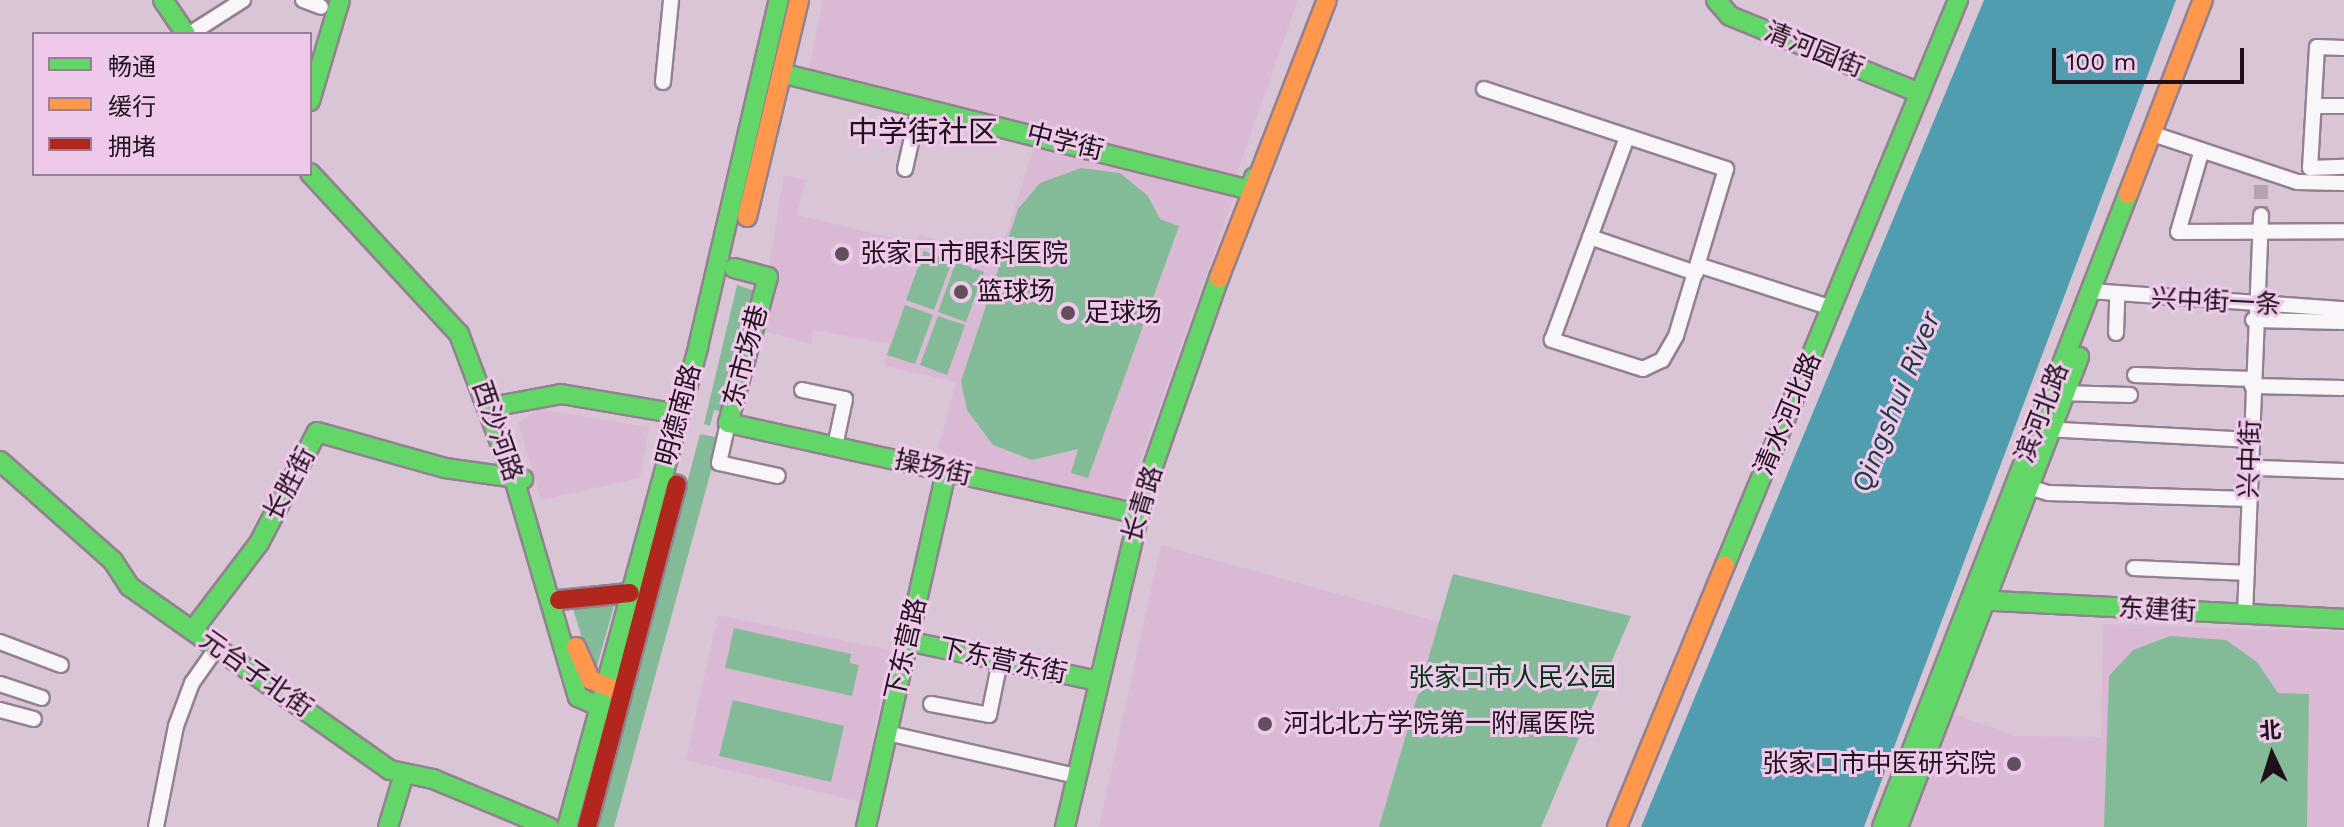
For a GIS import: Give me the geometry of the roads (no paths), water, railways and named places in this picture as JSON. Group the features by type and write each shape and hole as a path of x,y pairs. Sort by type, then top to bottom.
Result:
{"street":[{"path":"163,0 192,32"},
{"path":"176,0 192,32"},
{"path":"195,32 243,0"},
{"path":"303,0 321,7"},
{"path":"312,94 340,0"},
{"path":"663,82 671,0"},
{"name":"明德南路","path":"587,827 734,268 757,149 779,0"},
{"name":"明德南路","path":"567,827 679,414 757,149 785,74 799,0"},
{"name":"长青路","path":"1065,827 1139,514 1315,0"},
{"name":"长青路","path":"1250,190 1271,156 1327,0"},
{"name":"清河园街","path":"1716,0 1730,16 1920,93"},
{"name":"清水河北路","path":"1617,827 1958,0"},
{"name":"滨河北路","path":"1882,827 1977,601 2058,392 2103,295 2203,0"},
{"name":"滨河北路","path":"2157,136 2217,0"},
{"path":"2344,48 2317,47 2316,106 2310,168 2344,167"},
{"name":"中学街","path":"785,74 1250,190"},
{"path":"1484,89 1726,169 1697,269 1662,360 1632,368 1552,340 1627,137"},
{"path":"905,169 919,106"},
{"path":"2316,106 2344,106"},
{"path":"2157,136 2261,178 2344,183"},
{"path":"2201,153 2178,232 2344,231"},
{"name":"西沙河路","path":"312,158 441,294 477,346 584,671 604,688"},
{"name":"西沙河路","path":"312,175 459,334 495,406"},
{"name":"兴中街","path":"2245,615 2253,320 2261,215"},
{"path":"1590,237 1832,308"},
{"name":"东市场巷","path":"728,423 768,277 734,268"},
{"path":"2103,295 2116,333"},
{"name":"兴中街一条","path":"2103,295 2344,309"},
{"path":"2253,320 2343,322"},
{"path":"2135,375 2342,388"},
{"path":"802,390 845,399 835,446"},
{"path":"2058,392 2130,395"},
{"path":"495,406 561,394 679,414"},
{"path":"728,423 719,463 778,476"},
{"name":"操场街","path":"728,423 1139,514"},
{"path":"2043,429 2250,440"},
{"name":"长胜街","path":"193,630 259,543 317,432 519,481"},
{"name":"元台子北街","path":"0,461 113,561 129,586 404,774 433,779 549,827"},
{"path":"2259,468 2344,471"},
{"name":"下东营路","path":"866,827 946,471"},
{"name":"西沙河路","path":"519,481 578,697 599,709"},
{"path":"2022,485 2249,499"},
{"path":"2134,568 2247,573"},
{"path":"559,600 630,593"},
{"name":"滨河北路","path":"1898,827 1977,601"},
{"name":"东建街","path":"1977,601 2344,619"},
{"name":"下东营东街","path":"907,641 1099,681"},
{"path":"0,642 61,665"},
{"path":"156,827 176,726 192,683 218,646"},
{"path":"931,704 989,715 1000,661"},
{"path":"0,684 42,698"},
{"path":"604,688 624,693"},
{"path":"599,709 618,714"},
{"path":"0,710 34,719"},
{"path":"887,733 1077,776"},
{"path":"388,827 404,774"}],"water":[{"name":"Qingshui River","path":"1984,0 2176,0 1864,827 1641,827"}],"tunnel":[{"path":"2261,185 2261,215"}],"place":[{"name":"张家口市眼科医院","path":"842,254"},
{"name":"篮球场","path":"961,292"},
{"name":"足球场","path":"1068,313"},
{"name":"河北北方学院第一附属医院","path":"1265,724"},
{"name":"张家口市中医研究院","path":"2014,764"}],"district":[{"name":"中学街社区","path":"923,132"}],"park label":[{"name":"张家口市人民公园","path":"1512,678"}]}
